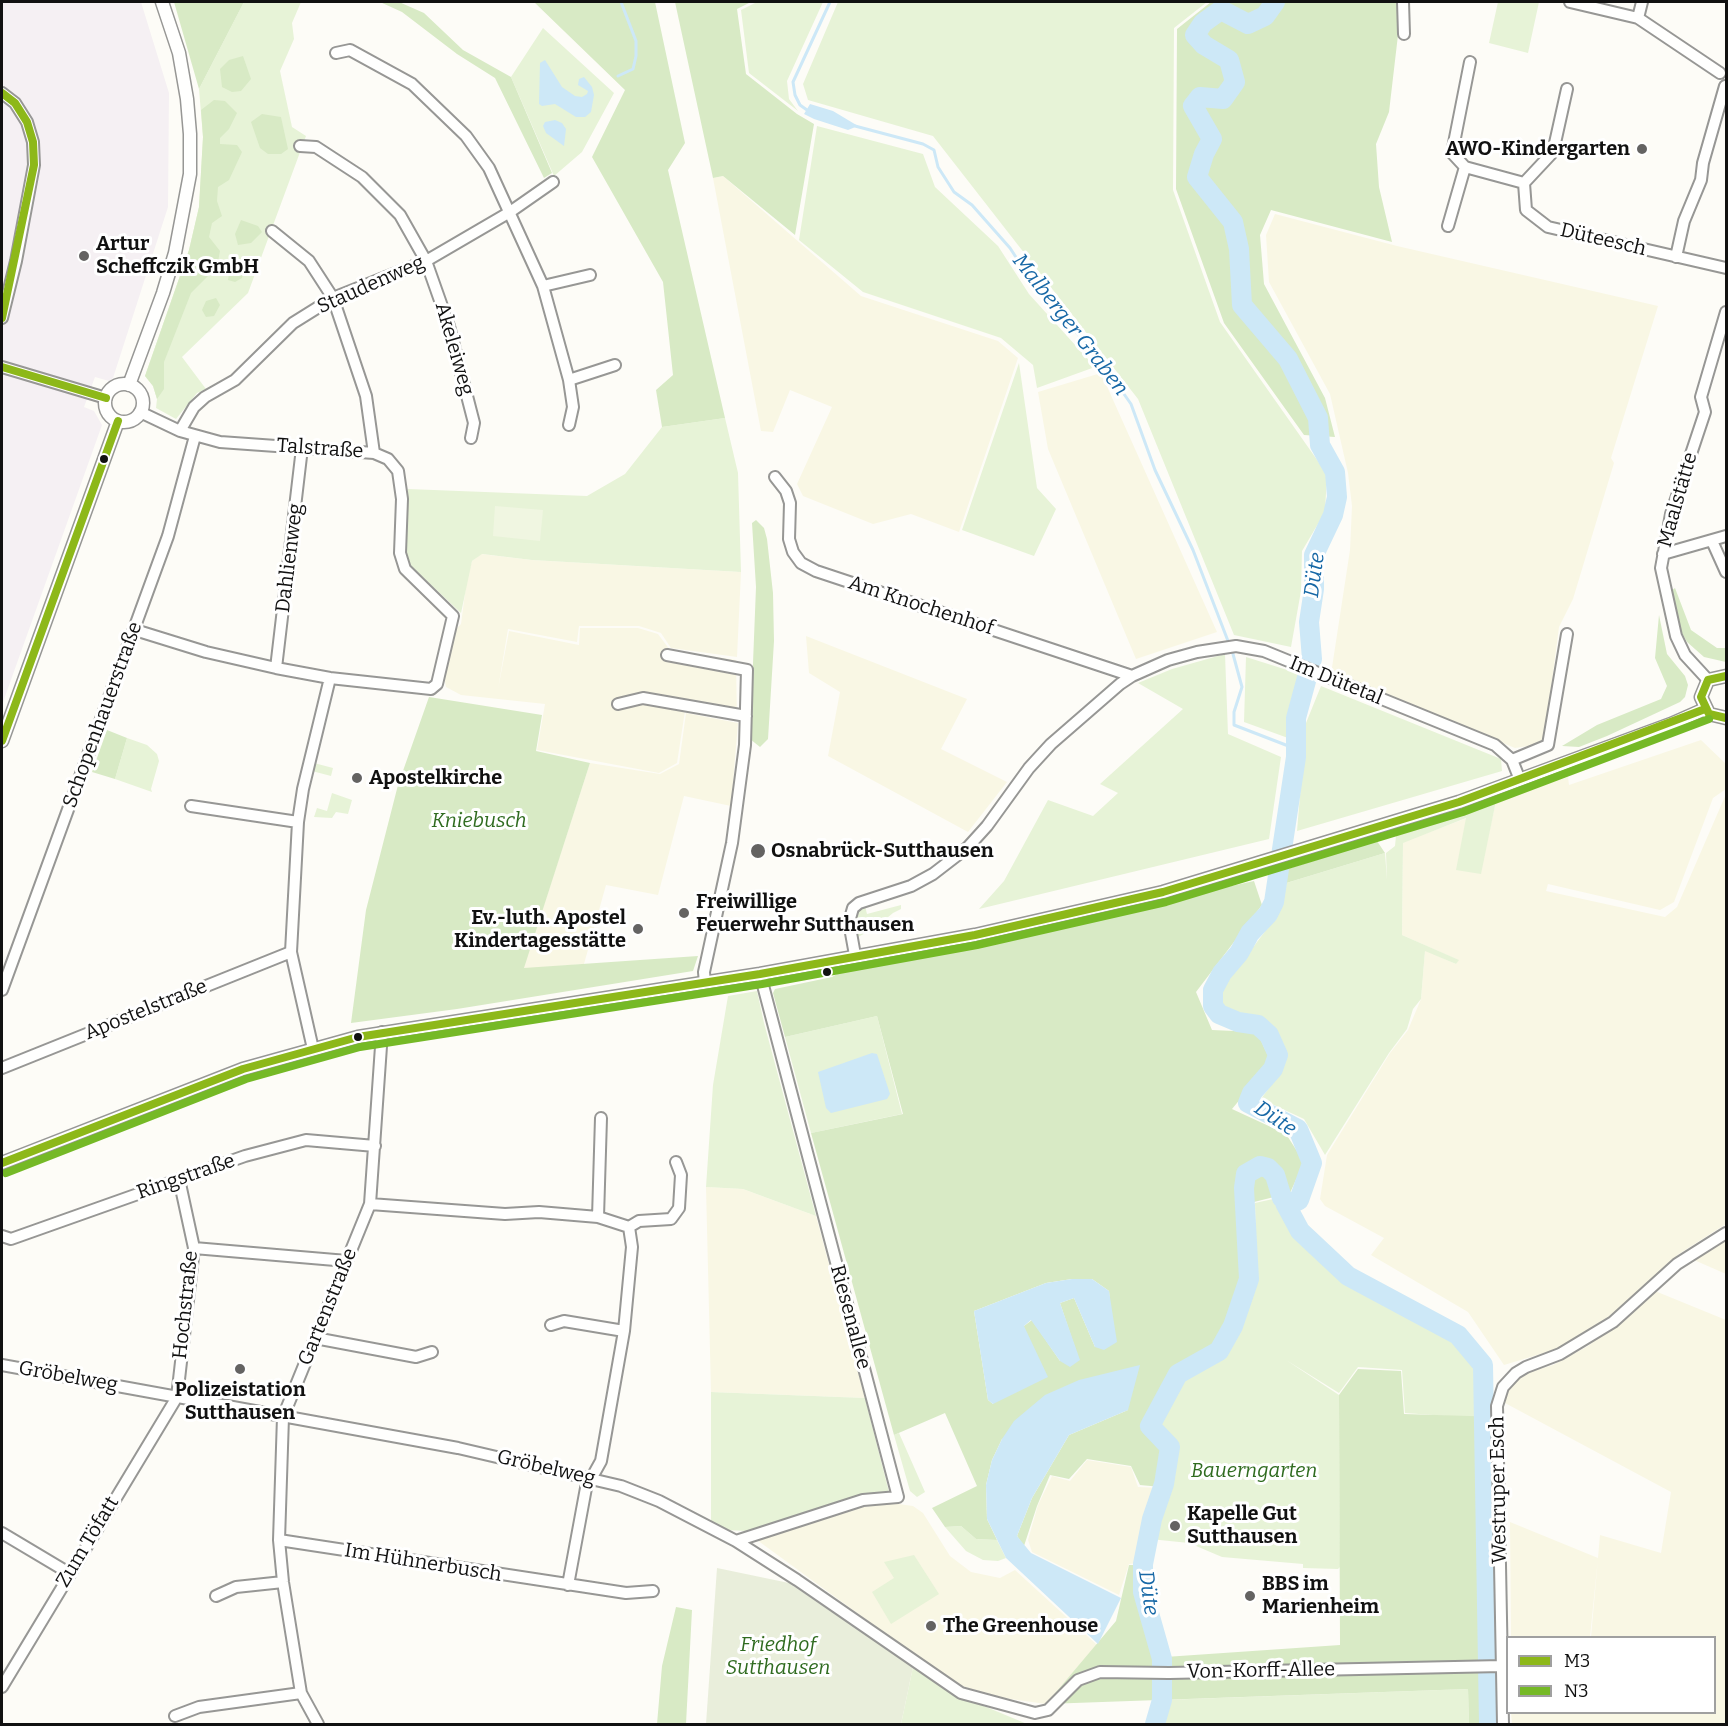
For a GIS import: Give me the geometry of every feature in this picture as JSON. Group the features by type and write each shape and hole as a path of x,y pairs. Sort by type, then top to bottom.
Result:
{"street":[{"path":"129,385 175,254 190,174 187,99 179,53 162,2"},
{"path":"1403,2 1404,34"},
{"path":"1570,2 1638,18 1723,71 1719,81 1726,87 1703,163 1701,180 1684,221 1676,257 1726,268"},
{"path":"1638,18 1642,2"},
{"path":"336,53 350,50 412,84 466,136 489,168 543,286 569,380 573,407 569,425"},
{"path":"1470,62 1452,153 1465,167 1524,183 1553,152 1567,89"},
{"path":"2,93 15,103 27,122 33,142 34,165 16,261 2,318"},
{"name":"Akeleiweg","path":"300,146 316,147 362,177 400,215 426,261 449,326 474,423 471,438"},
{"path":"1448,226 1465,167"},
{"name":"Staudenweg","path":"180,431 194,407 205,397 235,380 293,324 333,298 426,261 510,213 553,182"},
{"name":"Düteesch","path":"1524,183 1526,210 1548,227 1676,257"},
{"path":"272,231 309,261 333,298 366,396 374,453"},
{"path":"543,286 590,275"},
{"name":"Maalstätte","path":"1708,680 1685,656 1676,636 1661,568 1671,514 1705,412 1701,397 1726,312"},
{"path":"569,380 615,365"},
{"path":"2,367 106,398"},
{"path":"117,385 129,385 141,396 140,412 131,420 118,421 109,414 106,398 117,385"},
{"name":"Talstraße","path":"140,412 180,431 220,442 374,453 388,459 398,471 402,499 400,553 405,569 453,616 437,684 430,688 330,678"},
{"path":"2,741 118,421"},
{"name":"Schopenhauerstraße","path":"2,990 168,536 195,436"},
{"name":"Dahlienweg","path":"276,668 302,448"},
{"name":"Am Knochenhof","path":"775,477 786,491 790,503 789,539 793,552 801,562 816,571 1132,676"},
{"path":"1663,554 1712,542 1726,536"},
{"path":"1712,542 1726,572"},
{"path":"135,630 206,652 330,678 306,773 298,822 291,952 313,1049"},
{"path":"1520,780 1512,760 1548,745 1567,634"},
{"name":"Im Dütetal","path":"855,955 849,922 853,908 911,886 933,874 968,847 1051,744 1132,676 1168,660 1224,647 1236,646 1264,651 1495,746 1512,760"},
{"path":"667,655 747,670 746,716 732,843 720,907 704,972 705,983"},
{"path":"1726,676 1708,680 1702,691 1705,709 1714,717 1726,718"},
{"path":"618,704 643,698 746,716"},
{"path":"2,1163 243,1069 382,1032 760,974 975,935 1099,908 1257,865 1520,780 1705,709"},
{"path":"191,806 298,822"},
{"name":"Apostelstraße","path":"2,1068 291,952"},
{"name":"Riesenallee","path":"736,1541 863,1500 898,1497 760,974"},
{"name":"Gartenstraße","path":"318,1725 301,1693 283,1582 279,1540 283,1417 370,1204 382,1032"},
{"path":"598,1217 601,1118"},
{"name":"Ringstraße","path":"2,1236 11,1239 245,1156 306,1140 375,1146"},
{"path":"370,1204 505,1214 539,1212 598,1217 629,1227 639,1221 671,1220 679,1208 681,1175 676,1162"},
{"name":"Hochstraße","path":"177,1397 194,1248 179,1179"},
{"path":"568,1585 586,1488 601,1461 624,1331 632,1247 629,1227"},
{"name":"Westruper Esch","path":"1503,1725 1498,1666 1497,1406 1503,1387 1516,1372 1560,1354 1613,1322 1677,1264 1726,1233"},
{"path":"194,1248 347,1261"},
{"path":"551,1325 564,1321 624,1331"},
{"path":"315,1338 416,1357 432,1352"},
{"name":"Gröbelweg","path":"2,1365 458,1448 592,1478 639,1492 736,1541 797,1580 944,1683 980,1700 1034,1719"},
{"name":"Zum Töfatt","path":"2,1687 177,1397"},
{"path":"2,1533 69,1573"},
{"name":"Im Hühnerbusch","path":"279,1540 626,1593 653,1591"},
{"path":"216,1596 236,1587 283,1582"},
{"name":"Von-Korff-Allee","path":"1034,1719 1048,1710 1078,1680 1113,1671 1169,1673 1498,1666"},
{"path":"175,1716 199,1707 301,1693"}],"shaded area":[{"path":"2,2 141,2 169,93 168,207 113,378 109,381 95,377 84,407 94,411 102,425 2,705"},
{"path":"723,176 861,296 998,341 1018,358 959,532 911,514 873,524 803,496 797,484 832,407 790,390 773,432 761,431 713,178"},
{"path":"1275,214 1397,246 1658,306 1611,458 1614,463 1573,599 1559,627 1545,735 1541,742 1535,745 1515,748 1331,674 1350,550 1352,506 1348,473 1330,394 1269,282 1266,235"},
{"path":"1101,373 1217,632 1136,659 1048,449 1038,392"},
{"path":"481,554 532,560 741,572 737,657 671,648 661,633 639,626 579,626 577,642 508,629 498,689 509,631 579,645 580,628 638,628 658,634 670,650 736,660 737,721 685,711 677,763 659,773 537,750 545,704 461,695 446,687 444,676 455,630 461,624 467,578 472,561"},
{"path":"806,636 967,699 941,749 1007,782 968,832 828,756 840,692 809,673"},
{"path":"686,713 738,723 731,806 684,796 658,895 606,885 584,964 523,969 590,763 660,774 679,764"},
{"path":"1701,740 1726,764 1726,789 1713,798 1674,902 1660,910 1548,884 1546,891 1665,917 1677,907 1726,794 1726,1224 1679,1254 1616,1313 1582,1335 1554,1350 1504,1365 1468,1312 1371,1255 1384,1238 1325,1206 1320,1199 1327,1155 1390,1053 1408,1030 1421,999 1425,950 1456,964 1458,960 1402,935 1403,842 1467,818 1480,874 1496,801 1568,777 1569,785"},
{"path":"706,1187 743,1189 816,1216 865,1398 711,1392"},
{"path":"1726,1240 1726,1274 1694,1260 1705,1253"},
{"path":"1655,1291 1726,1320 1726,1724 1512,1724 1511,1714 1716,1714 1716,1636 1591,1636 1600,1535 1661,1553 1671,1492 1505,1403 1507,1391 1524,1374 1553,1365 1588,1346"},
{"path":"1087,1460 1131,1467 1138,1487 1161,1488 1150,1520 1142,1563 1129,1564 1119,1595 1032,1552 1028,1540 1038,1505 1052,1476 1070,1481"},
{"path":"891,1503 913,1506 923,1513 950,1556 971,1572 1000,1578 1015,1570 1097,1645 1046,1704 997,1697 953,1683 757,1540 864,1507"},
{"path":"1510,1522 1598,1558 1590,1636 1511,1636"}],"green space":[{"path":"174,2 244,2 199,89"},
{"path":"244,2 301,2 292,23 294,39 280,71 292,127 306,136 248,293 182,357 206,389 197,393 176,419 156,408 157,399 153,386 145,376 189,250 199,207 203,137 199,89"},
{"path":"380,2 399,2 424,13 463,50 511,77 552,173 544,178 495,78 457,54 402,12"},
{"path":"534,2 655,2 685,143 668,170 725,418 662,427 656,390 673,375 663,282 592,157 625,90"},
{"path":"675,2 751,2 737,9 746,74 797,114 814,124 795,235 723,176 713,178"},
{"path":"757,2 823,2 787,81 789,99 798,111 749,73 741,10"},
{"path":"838,2 1207,2 1174,28 1173,190 1220,322 1327,474 1325,512 1302,551 1301,591 1291,647 1234,635 1138,399 933,136 808,100 803,84"},
{"path":"1211,2 1397,2 1398,35 1389,112 1376,144 1379,187 1392,242 1271,210 1260,235 1264,284 1325,398 1335,437 1304,435 1224,323 1176,189 1177,29"},
{"path":"1498,2 1539,2 1528,53 1489,43"},
{"path":"543,28 614,93 582,152 554,176 511,77"},
{"path":"243,56 251,79 241,91 232,92 222,87 220,69 229,60"},
{"path":"214,100 225,101 237,113 229,129 220,138 220,144 237,145 242,152 229,180 218,187 217,201 222,216 212,223 209,237 220,251 217,267 191,293 164,362 164,389 157,399 153,386 145,376 189,250 199,207 203,137 201,110"},
{"path":"262,114 281,117 288,149 281,154 268,154 260,148 251,122"},
{"path":"817,126 923,154 935,187 998,246 1029,294 1095,367 1037,388 1033,365 1001,338 863,292 799,240"},
{"path":"241,220 258,226 262,232 251,243 238,245 235,234"},
{"path":"235,257 246,262 242,278 235,282 228,280 231,262"},
{"path":"216,298 220,305 214,316 206,317 202,310 206,301"},
{"path":"1019,363 1037,488 1056,509 1034,556 962,530"},
{"path":"725,418 738,473 741,572 532,560 482,554 472,561 461,613 410,565 405,552 408,489 587,496 625,474 662,427"},
{"path":"495,506 543,510 540,541 493,536"},
{"path":"756,520 764,528 767,539 773,593 774,641 768,739 760,747 750,739 756,587 752,523"},
{"path":"1675,588 1691,630 1717,648 1726,648 1726,662 1704,657 1687,642 1680,630 1671,591"},
{"path":"1659,615 1667,654 1685,676 1688,685 1685,697 1680,702 1607,736 1579,747 1562,746 1597,725 1661,699 1667,686 1655,658"},
{"path":"1225,654 1228,734 1281,757 1269,839 979,909 1004,881 1048,800 1093,816 1118,793 1100,784 1183,709 1138,683 1172,669"},
{"path":"1246,657 1300,674 1288,717 1288,738 1244,722"},
{"path":"1321,686 1501,759 1502,771 1297,831 1306,723"},
{"name":"Kniebusch","path":"429,697 542,715 536,751 590,763 524,968 698,956 693,971 457,1009 351,1023 366,910 398,785"},
{"path":"107,730 127,738 115,779 92,772"},
{"path":"127,738 147,745 157,754 159,761 152,792 115,779"},
{"path":"314,763 333,768 331,776 312,771"},
{"path":"332,793 352,800 348,814 336,812 332,818 314,817 317,808 327,811"},
{"path":"1496,801 1481,874 1456,870 1466,818 1403,843 1402,935 1459,960 1456,964 1425,951 1421,999 1413,1009 1407,1029 1389,1053 1325,1155 1304,1119 1261,1099 1281,1071 1285,1058 1276,1030 1263,1018 1229,1011 1220,1002 1221,990 1278,914 1283,884 1385,853 1387,880 1386,853 1395,846 1396,836"},
{"path":"1377,841 1385,853 1283,884 1284,870"},
{"path":"1254,881 1262,905 1196,992 1212,1030 1257,1032 1271,1062 1232,1109 1286,1134 1304,1162 1290,1193 1254,1202 1248,1263 1230,1322 1217,1348 1177,1372 1148,1426 1168,1450 1161,1487 1140,1485 1131,1466 1087,1459 1069,1479 1050,1475 1024,1546 1017,1536 1032,1498 1069,1435 1128,1410 1002,1439 992,1460 986,1485 987,1519 997,1540 976,1539 961,1526 945,1527 932,1508 977,1486 945,1413 894,1435 811,1133 903,1114 877,1016 785,1037 773,993 775,989 832,977 847,968 929,953","holes":["1092,1279 1109,1291 1111,1315 1095,1347 1074,1298 1060,1303 1079,1360 1060,1361 1032,1320 1024,1326 993,1404 988,1400 974,1311 1046,1283"]},
{"path":"901,905 901,909 875,928 856,938 853,921 858,910 865,906 867,914"},
{"path":"757,991 816,1216 743,1189 706,1187 713,1085 728,996"},
{"path":"877,1016 902,1114 811,1133 785,1037"},
{"name":"Bauerngarten","path":"1273,1199 1294,1238 1343,1283 1453,1340 1476,1370 1475,1418 1405,1413 1402,1370 1358,1367 1339,1393 1286,1360 1339,1395 1340,1567 1338,1569 1303,1568 1303,1564 1222,1557 1189,1543 1150,1539 1153,1519 1166,1485 1172,1447 1153,1425 1180,1376 1221,1352 1235,1327 1239,1329 1257,1279 1255,1203"},
{"path":"1358,1369 1401,1371 1404,1414 1502,1417 1507,1636 1506,1714 1509,1714 1509,1724 1469,1724 1468,1689 1046,1704 1116,1621 1129,1565 1146,1565 1165,1657 1340,1645 1339,1395"},
{"path":"711,1392 865,1398 889,1492 862,1495 748,1531 724,1530 711,1523"},
{"path":"899,1433 925,1492 917,1497 910,1491 894,1435"},
{"path":"961,1526 976,1539 997,1540 1006,1558 998,1561 983,1560 966,1551 945,1527"},
{"path":"914,1555 939,1594 891,1624 872,1592 894,1578 884,1562"},
{"name":"Friedhof Sutthausen","path":"717,1568 789,1583 913,1667 901,1724 706,1724"},
{"path":"676,1607 692,1610 686,1724 657,1724 662,1666"},
{"path":"913,1667 948,1691 1027,1724 901,1724"},
{"path":"1468,1689 1469,1724 1155,1724 1162,1700"}],"water":[{"path":"545,60 562,87 575,96 582,97 588,91 578,85 579,79 584,77 592,87 594,95 591,112 585,117 576,117 555,104 542,106 539,104 540,63"},
{"path":"810,104 833,111 858,126 848,130 814,119 804,114"},
{"path":"555,120 562,123 566,129 564,146 546,133 543,126 545,122"},
{"path":"872,1053 877,1054 890,1094 887,1099 831,1113 826,1108 818,1072"},
{"path":"1092,1279 1109,1291 1117,1342 1104,1350 1095,1347 1074,1298 1060,1303 1080,1360 1070,1367 1060,1361 1031,1320 1024,1326 1048,1377 993,1404 988,1400 974,1311 1046,1283"},
{"path":"1140,1365 1128,1410 1069,1435 1032,1498 1017,1536 1031,1553 1121,1598 1098,1644 1006,1558 987,1519 986,1485 992,1460 1002,1439 1014,1421 1045,1395 1079,1380"}],"waterway":[{"path":"618,76 633,69 636,56 636,41 621,2"},
{"name":"Malberger Graben","path":"807,110 800,105 795,95 793,82 830,2"},
{"name":"Düte","path":"1155,1724 1162,1700 1162,1659 1143,1592 1143,1564 1152,1519 1164,1484 1170,1447 1150,1426 1178,1374 1219,1351 1233,1326 1249,1279 1244,1188 1246,1174 1260,1166 1268,1168 1275,1175 1282,1198 1291,1204 1299,1200 1312,1163 1298,1129 1248,1103 1252,1093 1273,1069 1278,1055 1269,1035 1258,1025 1238,1022 1219,1014 1213,1006 1213,990 1222,973 1239,953 1250,933 1268,914 1274,902 1296,757 1296,718 1312,659 1309,622 1314,589 1314,555 1333,515 1337,497 1335,472 1320,445 1318,418 1288,359 1242,305 1239,249 1233,222 1197,177 1204,154 1212,139 1193,106 1200,97 1223,99 1235,82 1229,60 1204,45 1195,35 1203,23 1221,10 1248,24 1265,16 1275,2"},
{"name":"Malberger Graben","path":"855,126 923,144 934,150 938,167 954,192 972,205 1010,248 1036,288 1095,353 1131,404 1155,470 1193,550 1233,654 1242,687 1234,712 1234,725 1291,747 1296,757"},
{"name":"Düte","path":"1285,1203 1300,1231 1348,1276 1458,1335 1483,1365 1489,1724"}],"transit line":[{"name":"M3","path":"2,93 15,103 27,122 33,142 34,165 2,318"},
{"name":"M3","path":"2,367 106,398"},
{"name":"M3","path":"2,741 118,421"},
{"name":"M3","path":"1726,676 1708,680 1701,697 1709,714 1726,718"},
{"name":"M3","path":"2,1163 243,1069 358,1037 760,974 975,935 1163,892 1459,802 1705,709"},
{"name":"N3","path":"6,1173 246,1079 360,1047 762,984 977,945 1166,902 1463,812 1709,719"}],"place":[{"name":"AWO-Kindergarten","path":"1642,149"},
{"name":"Artur Scheffczik GmbH","path":"84,256"},
{"name":"Apostelkirche","path":"357,778"},
{"name":"Osnabrück-Sutthausen","path":"758,851"},
{"name":"Freiwillige Feuerwehr Sutthausen","path":"684,913"},
{"name":"Ev.-luth. Apostel Kindertagesstätte","path":"638,929"},
{"name":"Polizeistation Sutthausen","path":"240,1369"},
{"name":"Kapelle Gut Sutthausen","path":"1175,1526"},
{"name":"BBS im Marienheim","path":"1250,1596"},
{"name":"The Greenhouse","path":"931,1626"}]}
